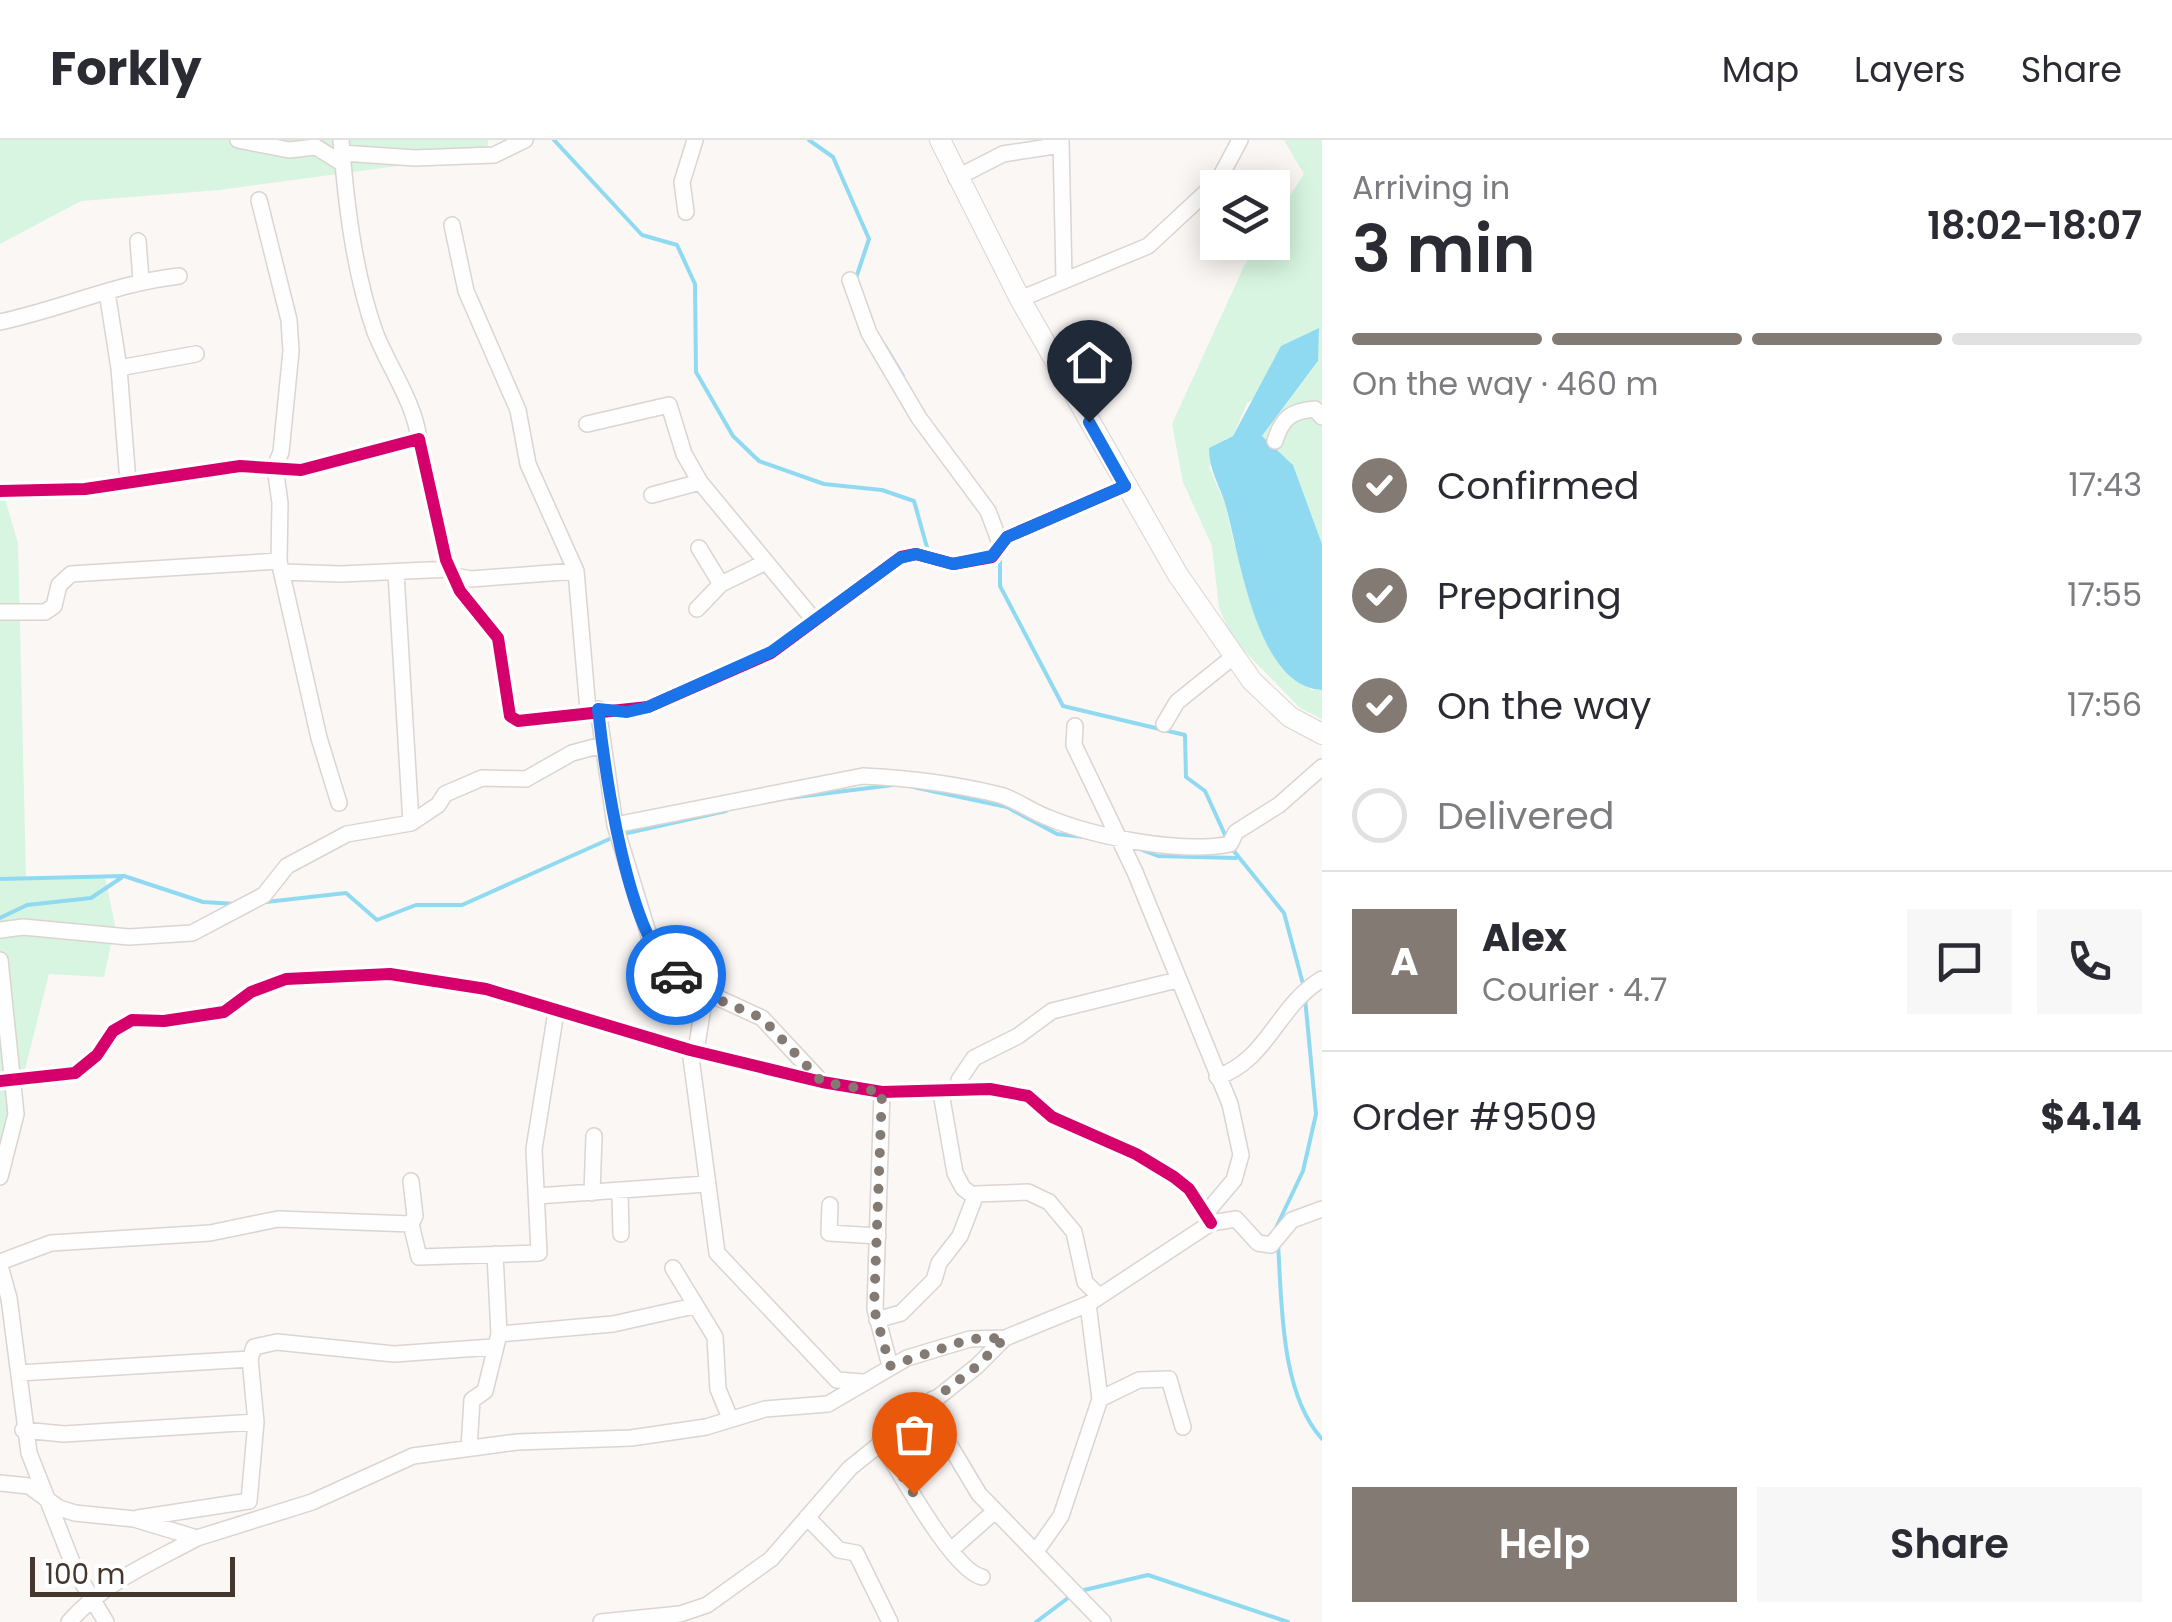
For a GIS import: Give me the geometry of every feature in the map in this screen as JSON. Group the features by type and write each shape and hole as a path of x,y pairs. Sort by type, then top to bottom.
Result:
{"street":[{"path":"238,140 289,150 316,147 415,158 494,156 525,140"},
{"path":"686,212 682,182 694,140"},
{"path":"940,140 1020,299 1125,486 1233,656 1280,708 1322,734"},
{"path":"1020,299 1148,246 1218,181 1240,140"},
{"path":"956,178 1003,154 1061,142 1064,279"},
{"path":"342,152 374,328 416,419 452,572 467,600 498,638 510,716 532,720 593,710 627,712 648,707 771,652 900,558 916,554 953,564 992,556 1000,542 1125,486"},
{"path":"259,200 284,297 291,351 281,452 275,466 281,566 319,738 339,802"},
{"path":"452,226 466,290 518,410 528,464 576,571 593,710 615,825 654,952 667,968 705,994 762,1018 822,1082"},
{"path":"138,241 141,280"},
{"path":"0,322 141,280 178,276"},
{"path":"850,280 869,333 918,418 988,512 1000,542"},
{"path":"107,292 119,368 128,482"},
{"path":"119,368 196,354"},
{"path":"587,424 669,405 684,454 700,482 814,620"},
{"path":"1275,441 1285,417 1297,410 1315,409 1322,416"},
{"path":"0,491 36,493 224,468 275,466 301,470 419,439"},
{"path":"652,496 700,482"},
{"path":"699,548 721,584"},
{"path":"697,608 721,584 764,564"},
{"path":"0,612 45,612 54,606 58,585 71,574 281,566 452,572 471,580 576,571"},
{"path":"396,573 411,823"},
{"path":"1164,724 1178,702 1233,656"},
{"path":"689,1622 772,1559 824,1492 1005,1338 1093,1300 1208,1218 1234,1180 1242,1154 1230,1104 1135,872 1114,836 1074,744 1075,726"},
{"path":"0,930 24,927 152,938 192,933 264,895 303,855 369,828 411,823 438,805 446,794 482,778 526,778 572,754 602,745"},
{"path":"615,825 863,776 930,780 1002,796 1049,819 1114,836 1203,850 1230,844 1236,832 1279,806 1322,767"},
{"path":"0,960 6,1079 16,1114 0,1177"},
{"path":"6,1079 74,1073 96,1055 121,1024 224,1012 251,992 286,980 390,974 486,989 693,1051 822,1082 882,1092 941,1093 960,1089 1028,1096 1052,1118 1136,1154 1174,1177 1208,1218 1236,1219 1258,1243 1271,1245 1292,1220 1322,1209"},
{"path":"1218,1078 1248,1063 1283,1011 1322,979"},
{"path":"960,1089 965,1068 974,1058 1018,1036 1052,1010 1177,980"},
{"path":"705,994 693,1051 706,1184 718,1254 838,1380 868,1382"},
{"path":"410,1181 415,1216 412,1224 420,1257 539,1253 534,1149 556,1012"},
{"path":"882,1092 877,1320 890,1366"},
{"path":"941,1093 955,1173 963,1188 976,1194 1028,1192 1049,1202 1074,1232 1093,1300 1100,1399 1061,1516 1037,1550"},
{"path":"592,1193 594,1136"},
{"path":"536,1196 706,1184"},
{"path":"620,1193 621,1234"},
{"path":"877,1320 900,1313 934,1280 939,1262 960,1236 976,1194"},
{"path":"830,1206 829,1233 878,1236"},
{"path":"94,1622 89,1599 44,1494 22,1430 10,1298 0,1264 51,1243 210,1233 278,1219 412,1224"},
{"path":"468,1448 472,1400 485,1390 496,1340 495,1254"},
{"path":"673,1268 715,1338 718,1389 730,1418"},
{"path":"134,1519 249,1501 256,1422 250,1359 254,1347 276,1342 394,1354 613,1324 694,1306"},
{"path":"70,1622 89,1599 148,1562 197,1538 312,1502 414,1456 468,1448 631,1438 706,1427 765,1409 828,1404 890,1366 970,1339 1005,1338"},
{"path":"19,1373 250,1359"},
{"path":"1100,1399 1139,1380 1169,1380 1182,1427"},
{"path":"933,1400 961,1466 995,1511 1103,1622"},
{"path":"22,1430 64,1434 256,1422"},
{"path":"880,1441 952,1550 967,1569 982,1577"},
{"path":"0,1483 29,1486 59,1508 134,1519 197,1538"},
{"path":"952,1550 995,1511"},
{"path":"807,1517 839,1550 860,1557 890,1622"},
{"path":"89,1599 106,1622"},
{"path":"601,1622 680,1614 707,1605"}],"green space":[{"path":"0,140 488,140 487,154 219,190 81,201 0,244"},
{"path":"1284,140 1322,140 1322,544 1293,465 1262,436 1318,362 1247,403 1233,436 1225,439 1209,467 1225,504 1234,544 1311,690 1322,690 1322,719 1300,708 1233,639 1219,608 1212,546 1183,482 1172,424 1248,260 1290,260 1290,196 1304,174"},
{"path":"0,482 18,543 26,878 105,877 115,925 104,977 49,974 0,1169"}],"water":[{"path":"1319,328 1318,361 1262,436 1293,465 1322,544 1322,690 1300,683 1282,667 1267,644 1245,586 1209,448 1233,436 1281,346"}],"waterway":[{"path":"554,140 642,235 677,245 695,284 696,372 733,436 759,461 824,484 882,490 914,501 928,551"},
{"path":"809,140 833,157 869,239 856,278"},
{"path":"885,346 903,376"},
{"path":"1000,554 1000,586 1063,706 1185,735 1186,777 1205,791 1226,837"},
{"path":"789,798 893,785"},
{"path":"913,787 1007,807 1057,834 1084,837"},
{"path":"623,834 726,811"},
{"path":"266,902 346,893 377,920 416,905 462,905 614,837"},
{"path":"1137,848 1158,856 1236,858"},
{"path":"1233,850 1284,913 1303,984"},
{"path":"0,879 124,876 203,902 236,904"},
{"path":"0,918 27,905 91,898 121,878"},
{"path":"1275,1230 1303,1171 1316,1114 1305,998"},
{"path":"1278,1244 1291,1372 1308,1420 1322,1439"},
{"path":"1080,1591 1148,1575 1288,1622"},
{"path":"1036,1622 1072,1595"}],"cycle path":[{"path":"0,491 85,489 240,466 301,470 419,439 446,560 460,591 498,638 510,716 518,721 648,707 771,653 901,557 916,554 953,564 992,557 1007,537 1125,486"},
{"path":"0,1081 75,1073 97,1055 113,1031 132,1020 164,1021 224,1012 251,992 286,979 390,974 486,989 690,1050 822,1082 882,1092 990,1089 1028,1096 1052,1117 1136,1154 1174,1177 1189,1189 1211,1223"}],"way so far":[{"path":"676,975 705,994 762,1018 786,1048 822,1082 882,1092 879,1263 874,1309 890,1366 970,1339 1005,1338 977,1366 880,1441 914,1494"}],"route":[{"path":"676,975 654,952 646,934 615,825 598,709 627,712 648,707 771,652 900,558 916,554 953,564 992,556 1007,537 1125,486 1089,422"}]}
